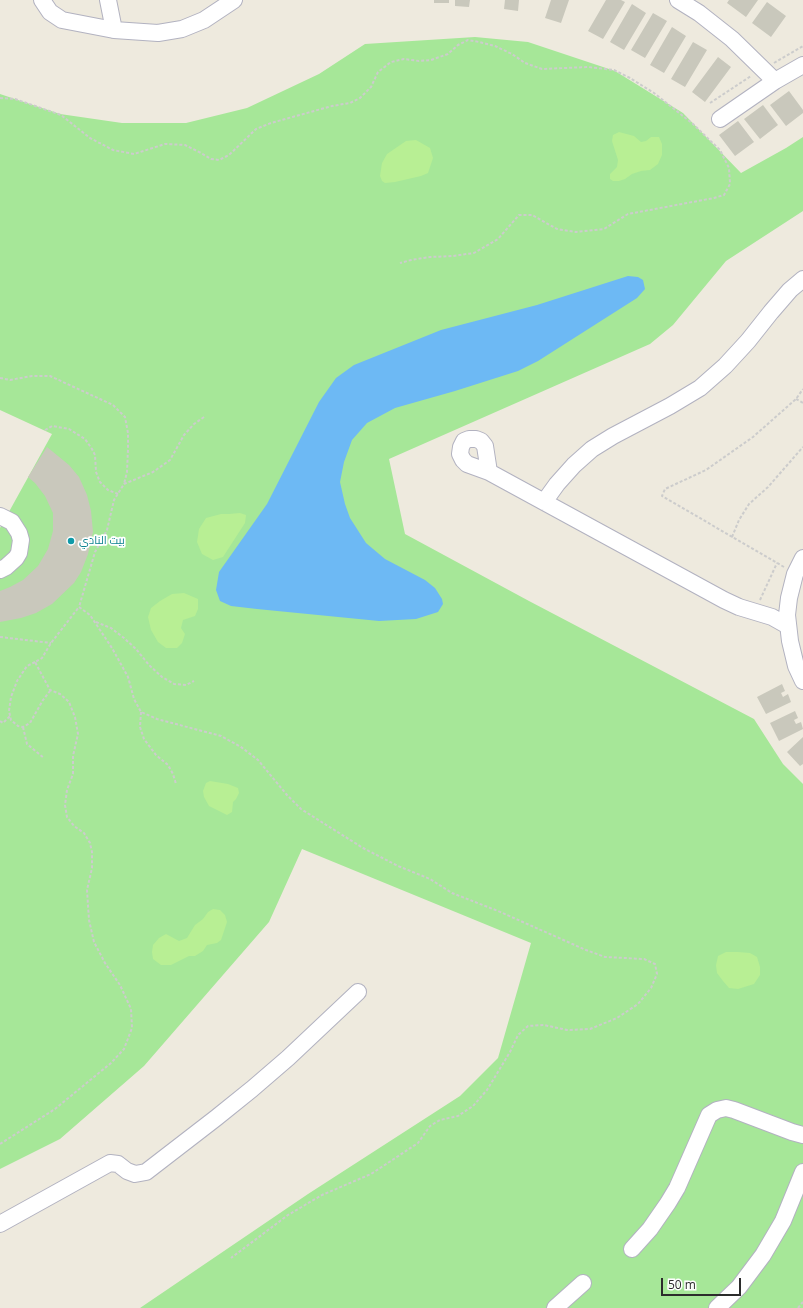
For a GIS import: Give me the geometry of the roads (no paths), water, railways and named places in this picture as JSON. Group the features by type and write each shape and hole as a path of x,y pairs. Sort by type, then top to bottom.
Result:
{"street":[{"path":"42,0 50,12 62,20 114,30 158,33 182,29 204,20 234,0"},
{"path":"108,0 114,30"},
{"path":"678,0 699,13 732,39 775,81"},
{"path":"720,119 775,81 803,65"},
{"path":"544,502 565,474 592,449 700,388 726,366 748,342 790,290 803,279"},
{"path":"489,472 724,600 739,607 778,619 788,626"},
{"path":"0,516 7,518 12,522 21,540 19,553 16,558 0,570"},
{"path":"803,558 795,574 788,606 790,641 796,666 803,681"},
{"path":"760,613 778,612 788,606"},
{"path":"0,1224 110,1163 118,1164 127,1171 135,1174 146,1172 252,1089 288,1058 358,992"},
{"path":"632,1249 650,1229 677,1188 709,1115 717,1110 726,1108 803,1135"},
{"path":"718,1308 739,1287 763,1256 783,1221 803,1172"},
{"path":"556,1308 583,1283"}],"water":[{"path":"628,276 638,277 643,280 645,289 637,298 538,361 518,371 395,408 367,423 352,440 344,462 340,482 350,518 366,543 385,559 425,580 435,588 442,599 443,604 438,612 416,619 379,621 231,606 220,601 216,590 219,572 267,504 319,402 336,378 354,365 441,330 537,305"}],"place":[{"name":"بيت النادي","path":"71,541"}]}
